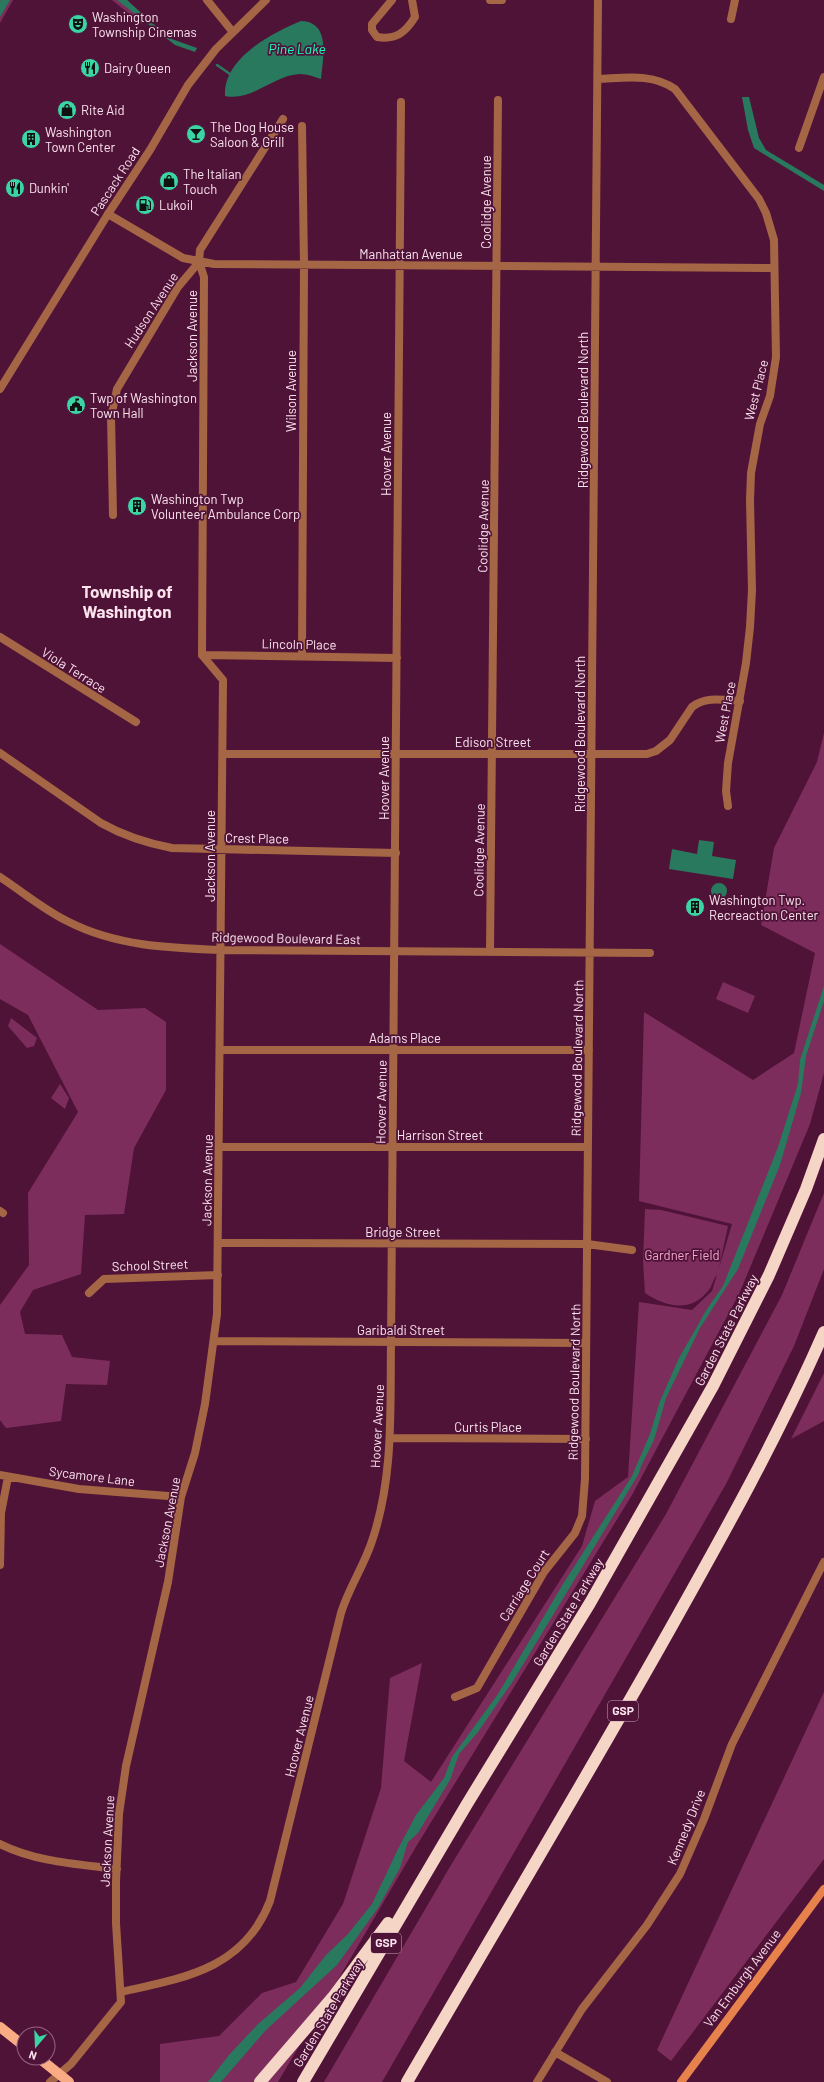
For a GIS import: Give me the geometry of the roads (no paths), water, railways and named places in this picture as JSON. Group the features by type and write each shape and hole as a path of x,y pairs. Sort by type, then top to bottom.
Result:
{"highway":[{"name":"Garden State Parkway","path":"303,2082 467,1804 606,1576 720,1373 772,1268 803,1194 824,1138"},
{"name":"GSP","path":"407,2082 680,1612 772,1441 824,1332"},
{"path":"260,2082 314,2020 367,1954 467,1804"}],"main road":[{"name":"Van Emburgh Avenue","path":"681,2082 824,1889"},
{"path":"0,2027 16,2040"},
{"path":"49,2066 70,2082"}],"street":[{"path":"207,0 232,31"},
{"name":"Pascack Road","path":"0,389 108,214 150,150 188,85 232,31 266,0"},
{"path":"392,0 372,24 372,30 377,37 389,37 406,31 415,18 412,0"},
{"path":"490,0 502,0"},
{"name":"Ridgewood Boulevard North","path":"585,1469 598,0"},
{"path":"731,19 735,0"},
{"name":"West Place","path":"598,79 646,77 657,79 666,83 683,96 759,199 772,228 776,357 770,396 760,424 751,473 750,500 752,590 749,634 740,701 728,763 726,791 728,806"},
{"path":"798,148 824,77"},
{"name":"Coolidge Avenue","path":"490,952 498,100"},
{"name":"Hoover Avenue","path":"120,1992 189,1975 224,1960 247,1941 265,1914 270,1901 341,1613 346,1596 367,1555 383,1494 390,1438 401,102"},
{"name":"Hudson Avenue","path":"113,514 111,417 117,389 178,287 199,262 200,250 283,119"},
{"name":"Wilson Avenue","path":"302,126 304,265 302,656"},
{"name":"Manhattan Avenue","path":"108,214 183,258 214,264 774,268"},
{"name":"Jackson Avenue","path":"50,2082 71,2064 121,2002 116,1923 119,1814 126,1766 166,1589 181,1497 197,1446 205,1404 218,1314 223,680 202,655 204,277 199,262"},
{"name":"Viola Terrace","path":"0,636 136,722"},
{"name":"Lincoln Place","path":"202,655 397,658"},
{"name":"Edison Street","path":"222,754 636,755 656,751 670,740 688,712 698,702 711,699 740,701"},
{"name":"Crest Place","path":"0,753 100,823 118,833 152,844 172,848 396,853"},
{"name":"Ridgewood Boulevard East","path":"0,877 56,915 87,931 106,938 156,946 221,950 590,954 650,953"},
{"name":"Adams Place","path":"220,1050 589,1050"},
{"name":"Harrison Street","path":"220,1147 588,1147"},
{"name":"Bridge Street","path":"218,1243 587,1244"},
{"path":"587,1244 632,1250"},
{"name":"School Street","path":"89,1293 104,1279 218,1275"},
{"name":"Garibaldi Street","path":"215,1341 586,1343"},
{"name":"Curtis Place","path":"390,1438 586,1439"},
{"name":"Carriage Court","path":"455,1697 477,1688 544,1572 575,1533 582,1516 585,1469"},
{"path":"0,1565 1,1513 4,1476"},
{"name":"Sycamore Lane","path":"4,1476 79,1489 181,1497"},
{"name":"Kennedy Drive","path":"537,2082 586,2004 647,1926 680,1874 702,1826 732,1744 824,1562"},
{"path":"0,1844 46,1860 117,1869"},
{"path":"555,2052 607,2082"}],"water":[{"path":"10,0 0,17 0,1"},
{"path":"117,0 127,0 169,38 197,48 195,52 175,45"},
{"name":"Pine Lake","path":"301,21 311,23 317,27 321,34 323,42 323,61 321,79 303,74 290,75 244,95 235,97 225,96 227,82 232,70 251,49 277,32"},
{"path":"742,97 749,97 759,138 766,150 824,185 824,191 754,148 748,130"},
{"path":"699,840 714,842 712,856 736,860 733,879 669,869 672,849 697,854"},
{"path":"716,883 722,883 727,888 725,897 722,899 716,899 711,894 711,888"},
{"path":"824,986 824,1001 806,1056 801,1093 780,1165 738,1269 700,1328 666,1398 654,1440 638,1475 513,1681 478,1732 459,1754 450,1780 418,1833 408,1842 400,1868 378,1908 337,1965 266,2030 221,2082 208,2082 229,2055 258,2024 300,1988 326,1955 348,1934 372,1904 416,1815 444,1778 452,1757 498,1694 563,1584 632,1476 650,1434 660,1401 679,1358 707,1309 723,1286 778,1147 798,1084 800,1060"}],"waterway":[{"path":"217,65 230,74"}],"place":[{"name":"Washington Township Cinemas","path":"78,24"},
{"name":"Dairy Queen","path":"90,68"},
{"name":"Rite Aid","path":"67,110"},
{"name":"The Dog House Saloon & Grill","path":"196,134"},
{"name":"Washington Town Center","path":"31,139"},
{"name":"The Italian Touch","path":"169,181"},
{"name":"Dunkin'","path":"15,188"},
{"name":"Lukoil","path":"145,205"},
{"name":"Twp of Washington Town Hall","path":"76,405"},
{"name":"Washington Twp Volunteer Ambulance Corp","path":"137,506"},
{"name":"Washington Twp. Recreaction Center","path":"695,907"}],"district":[{"name":"Township of Washington","path":"127,602"}],"park label":[{"name":"Gardner Field","path":"682,1255"}]}
